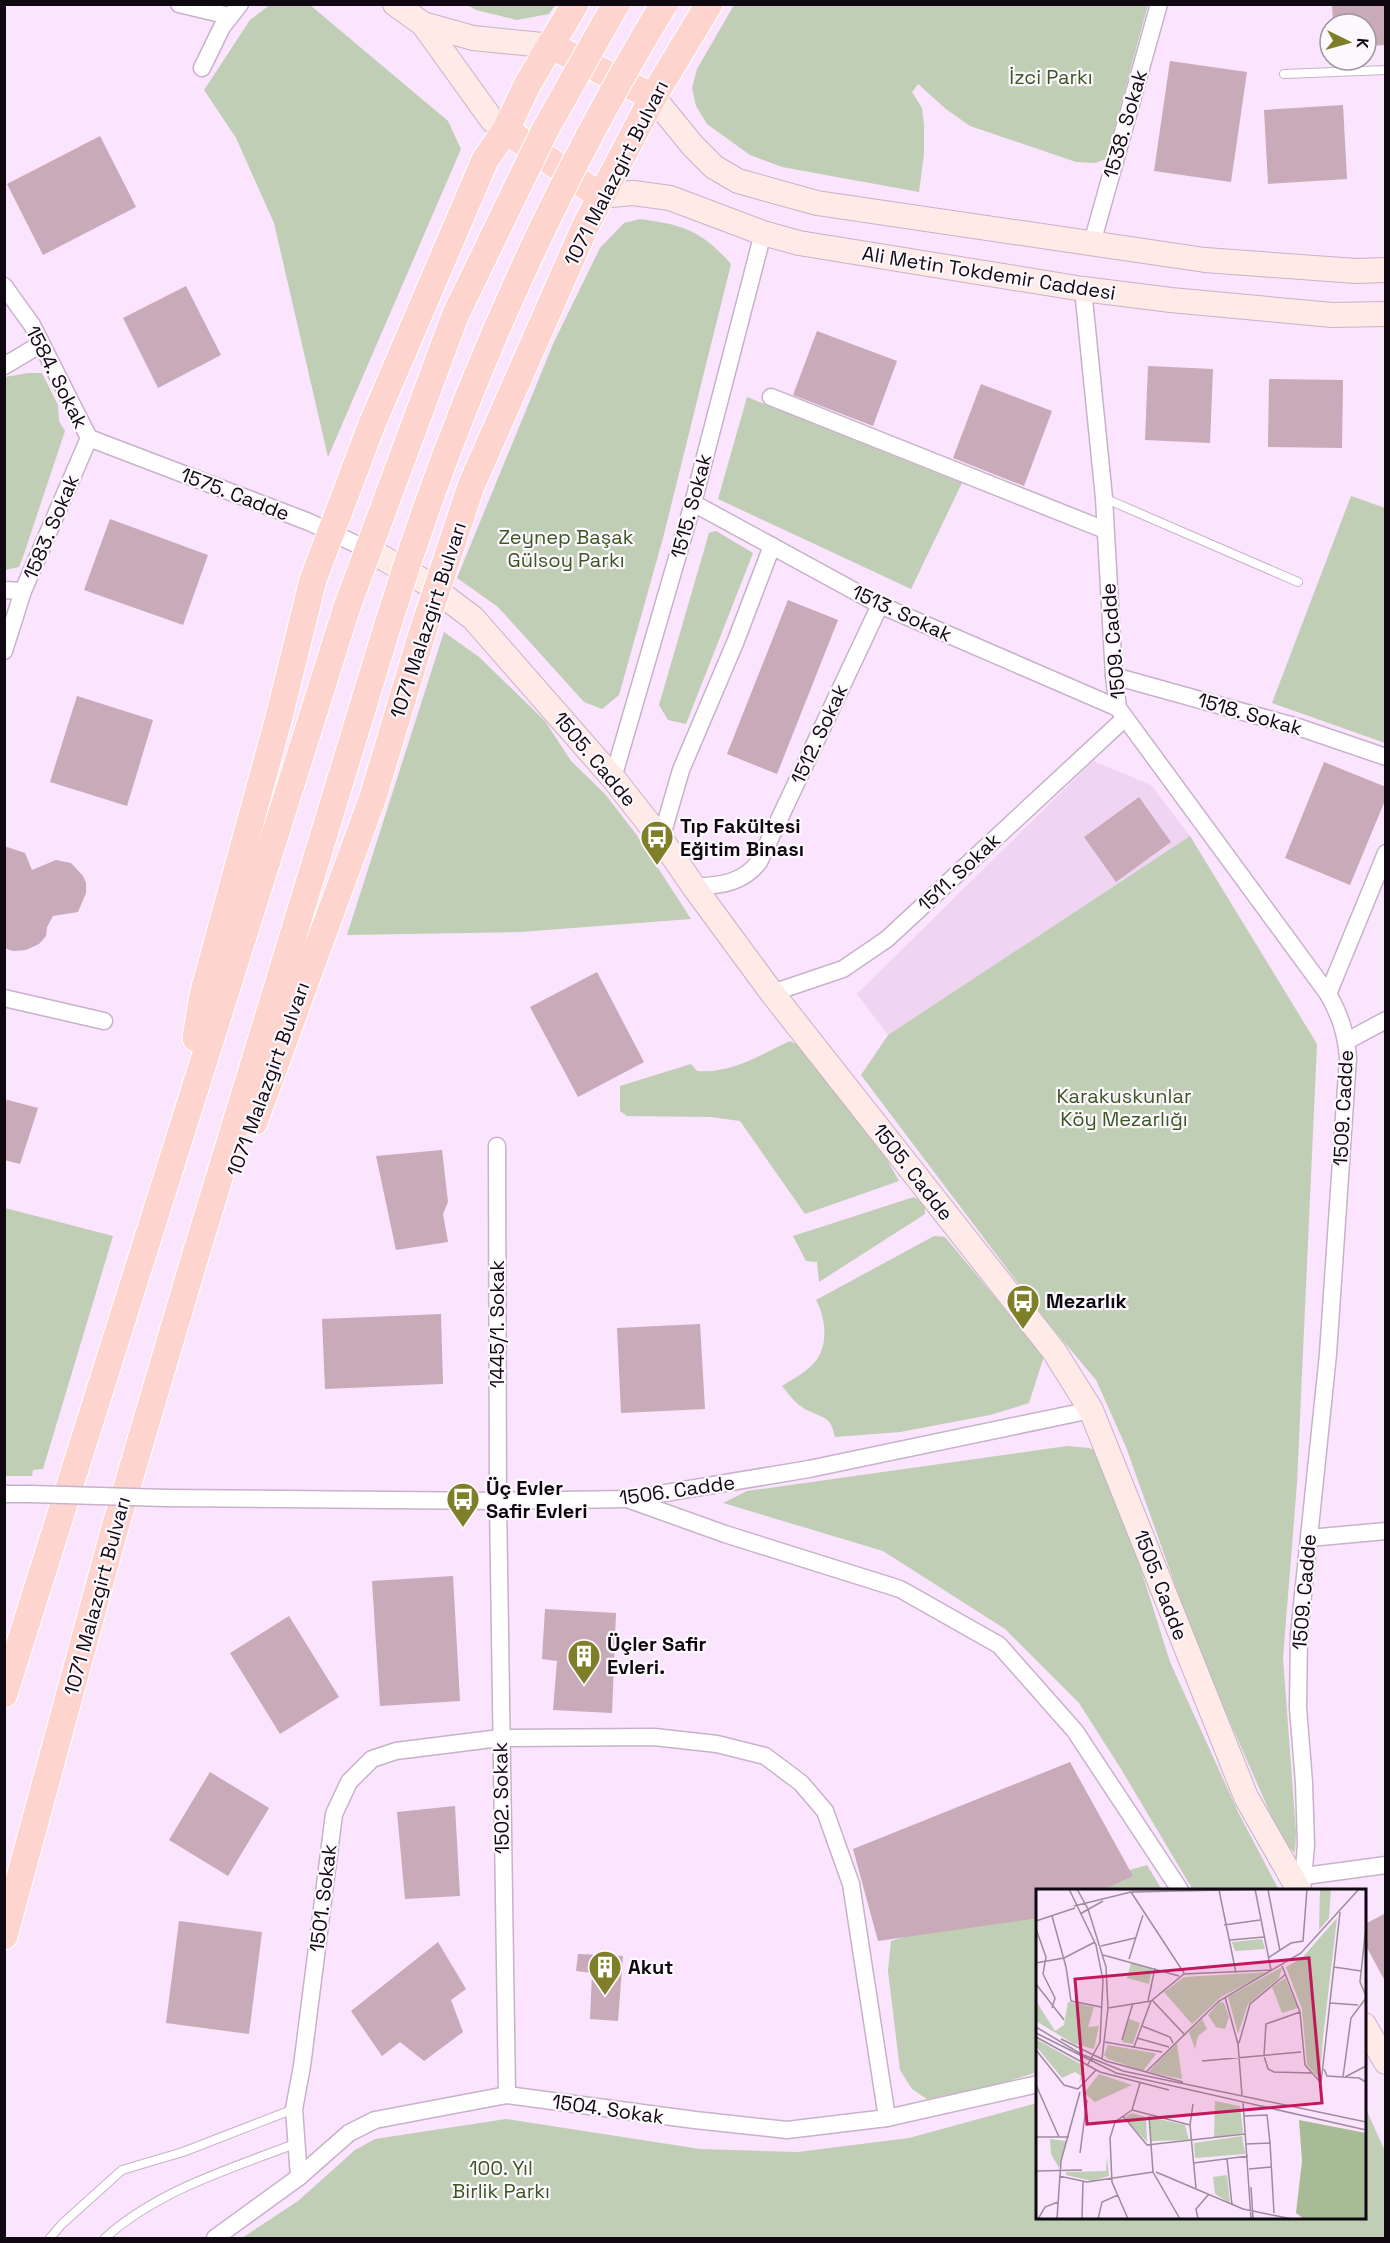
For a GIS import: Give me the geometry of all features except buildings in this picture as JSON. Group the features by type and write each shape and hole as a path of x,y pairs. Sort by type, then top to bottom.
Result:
{"main road":[{"path":"179,1137 203,995 278,721 313,580 372,424 485,160 506,130 527,85 575,4"},
{"path":"4,1694 347,607 455,316 545,130 616,4"},
{"name":"1071 Malazgirt Bulvarı","path":"4,1936 114,1531 195,1257 413,543 477,374 530,256 589,135 664,4"},
{"name":"1071 Malazgirt Bulvarı","path":"195,1257 240,1162 373,797 422,634 471,486 600,196 653,97 709,4"},
{"path":"552,45 653,97"},
{"path":"506,130 600,196"}],"street":[{"path":"179,4 235,10 216,38 202,68"},
{"path":"395,4 423,24 492,120 506,130"},
{"name":"1538. Sokak","path":"1092,243 1159,4"},
{"path":"423,24 473,38 552,45"},
{"path":"653,97 693,146 714,167 738,181 817,203 1205,260 1356,272 1386,270"},
{"name":"Ali Metin Tokdemir Caddesi","path":"600,196 633,193 670,198 763,233 800,243 1083,289 1171,300 1332,315 1386,314"},
{"name":"1515. Sokak","path":"613,778 693,503 763,233"},
{"name":"1584. Sokak","path":"4,286 32,325 89,438"},
{"name":"1509. Cadde","path":"1083,289 1104,498 1114,676 1121,714 1328,994 1344,1025 1347,1041 1348,1058 1328,1354 1299,1634 1298,1708 1306,1816 1302,1886"},
{"path":"4,366 41,345"},
{"path":"771,398 1105,530"},
{"name":"1575. Cadde","path":"89,438 309,522 378,555"},
{"name":"1583. Sokak","path":"4,651 23,591 89,438"},
{"name":"1513. Sokak","path":"693,503 880,605 1121,714"},
{"path":"661,839 681,770 735,643 772,546"},
{"name":"1505. Cadde","path":"378,555 425,582 473,618 613,778 661,839 772,993 1054,1351 1091,1410 1246,1797 1302,1886"},
{"path":"4,590 23,591"},
{"name":"1512. Sokak","path":"694,887 717,886 736,881 751,873 759,862 880,605"},
{"name":"1518. Sokak","path":"1114,676 1301,728 1386,757"},
{"name":"1511. Sokak","path":"772,993 843,969 887,939 1121,714"},
{"path":"1328,994 1386,854"},
{"path":"4,998 104,1021"},
{"path":"1347,1041 1386,1020"},
{"name":"1445/1. Sokak","path":"497,1146 498,1502"},
{"name":"1506. Cadde","path":"4,1494 498,1502 629,1499 809,1469 1091,1410"},
{"path":"629,1499 725,1534 900,1589 999,1645 1075,1731 1179,1889"},
{"name":"1502. Sokak","path":"498,1502 507,2095"},
{"path":"1309,1538 1386,1531"},
{"name":"1501. Sokak","path":"300,2177 294,2109 302,2066 334,1814 349,1782 372,1759 396,1751 500,1738 654,1737 717,1744 765,1756 801,1783 825,1811 851,1884 887,2118"},
{"path":"1302,1886 1386,1865"},
{"path":"1366,2027 1386,2062"},
{"name":"1504. Sokak","path":"215,2238 300,2177 349,2133 375,2120 507,2095 787,2130 887,2118 1036,2084"}],"lane":[{"path":"1284,74 1386,70"},
{"path":"1104,498 1298,582"},
{"path":"50,2238 62,2224 122,2170 183,2152 294,2109"},
{"path":"105,2238 144,2208 185,2187 297,2143"}],"shaded area":[{"path":"1093,761 1151,785 1190,836 888,1035 857,994"}],"green space":[{"path":"271,4 310,5 448,121 461,149 328,457 274,223 236,138 204,90 250,20"},
{"path":"467,5 555,5 549,14 517,20 476,10"},
{"name":"İzci Parkı","path":"734,5 1148,5 1106,159 1095,163 1076,162 970,126 946,109 918,84 912,92 922,108 924,125 924,154 919,192 782,167 750,155 707,124 696,106 692,88 697,69"},
{"name":"Zeynep Başak Gülsoy Parkı","path":"640,219 690,231 710,243 731,264 663,538 619,695 602,709 584,702 498,607 457,578 554,342 600,248 624,223"},
{"path":"42,373 58,405 59,421 65,431 19,567 5,570 5,377"},
{"path":"747,397 962,483 911,589 718,499"},
{"path":"1351,496 1385,508 1385,743 1272,703"},
{"path":"716,531 753,553 686,724 668,720 659,705 709,533"},
{"path":"444,632 479,657 545,721 571,761 605,794 636,834 691,919 520,932 347,935"},
{"name":"Karakuskunlar Köy Mezarlığı","path":"1190,836 1317,1044 1297,1483 1283,1658 1296,1832 1295,1853 1282,1840 1198,1649 1126,1447 1096,1380 1048,1323 861,1075 888,1035"},
{"path":"790,1041 802,1047 872,1133 899,1181 805,1214 740,1121 711,1117 627,1116 620,1111 620,1086 691,1064 697,1071 722,1070"},
{"path":"914,1197 925,1204 925,1214 819,1282 817,1262 806,1261 793,1236"},
{"path":"5,1208 113,1236 43,1469 33,1470 32,1476 5,1476"},
{"path":"934,1236 945,1237 1044,1356 1029,1403 990,1415 900,1432 835,1437 827,1420 799,1405 782,1386 810,1367 822,1349 824,1324 816,1300"},
{"path":"1067,1446 1097,1451 1116,1490 1170,1662 1239,1814 1278,1889 1192,1889 1079,1703 1005,1629 883,1551 723,1503 747,1491"},
{"path":"1147,1865 1161,1889 1064,1889"},
{"path":"1036,1897 1036,2072 990,2087 927,2099 912,2089 900,2070 888,1971 891,1941"},
{"name":"100. Yıl Birlik Parkı","path":"1036,2103 1036,2219 1366,2219 1366,2109 1385,2151 1385,2238 242,2238 298,2201 355,2150 375,2139 506,2119 700,2149 798,2152 909,2138"}],"place":[{"name":"Tıp Fakültesi Eğitim Binası","path":"657,866"},
{"name":"Mezarlık","path":"1023,1330"},
{"name":"Üç Evler Safir Evleri","path":"463,1528"},
{"name":"Üçler Safir Evleri.","path":"584,1685"},
{"name":"Akut","path":"605,1996"}]}
